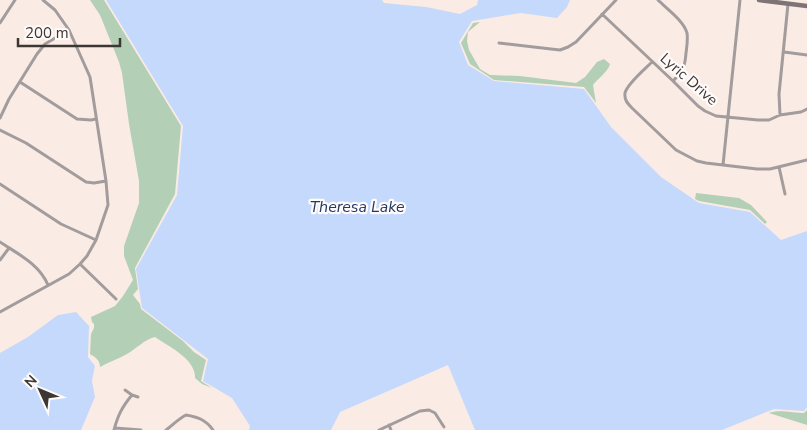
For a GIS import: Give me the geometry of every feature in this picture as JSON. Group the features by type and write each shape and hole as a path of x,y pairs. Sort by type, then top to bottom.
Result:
{"street":[{"path":"0,23 15,0"},
{"path":"0,312 69,274 80,264 96,240 108,205 90,77 69,30 55,10 44,0"},
{"path":"658,0 680,22 687,34 686,59 682,72 674,81"},
{"path":"722,165 740,0"},
{"path":"759,0 807,6"},
{"path":"499,43 560,50 576,42 613,1"},
{"path":"780,115 779,94 788,4"},
{"name":"Lyric Drive","path":"602,14 705,111 716,116 769,120 780,115 801,112 807,109"},
{"path":"0,118 8,99 37,54 46,44 69,30"},
{"path":"784,52 807,55"},
{"path":"652,62 629,86 625,93 626,101 676,150 706,164 757,169 770,169 807,160"},
{"path":"20,82 77,119 96,119"},
{"path":"0,130 26,143 86,182 106,181"},
{"path":"779,167 786,194"},
{"path":"0,184 61,224 96,240"},
{"path":"0,243 32,263 48,285"},
{"path":"0,260 9,248"},
{"path":"80,264 116,300"},
{"path":"124,390 138,397"},
{"path":"132,395 123,406 114,429 141,430"},
{"path":"379,430 420,411 428,410 435,413 444,427"},
{"path":"166,430 186,415 206,422 212,430"},
{"path":"389,425 391,430"}],"green space":[{"path":"90,0 104,0 181,126 175,194 135,268 138,289 133,295 140,304 141,309 206,360 201,381 212,388 202,384 195,378 194,371 186,359 155,337 127,354 100,367 98,361 90,354 91,334 94,328 91,317 115,306 133,280 124,256 124,246 139,203 139,181 122,73 100,15"},
{"path":"480,22 468,32 467,41 469,50 480,69 490,75 520,76 576,83 585,77 597,62 604,59 610,64 593,85 596,103 584,87 494,80 470,64 461,43 473,23"},
{"path":"696,193 739,198 751,205 767,222 765,224 750,210 699,201 695,199"},
{"path":"807,410 807,425 769,413 781,411 804,413"}],"water":[{"name":"Theresa Lake","path":"106,0 382,0 384,3 426,7 460,14 477,5 478,0 570,0 567,7 557,18 521,13 472,21 459,42 468,65 494,81 584,89 611,127 661,177 699,203 750,212 781,240 807,231 807,407 804,411 774,409 722,430 475,430 448,365 340,412 331,430 249,430 250,426 232,398 203,381 208,359 142,308 136,269 177,195 183,126"},
{"path":"76,312 89,326 88,357 95,366 92,381 95,397 81,430 0,430 0,353 28,337 58,315"}]}
